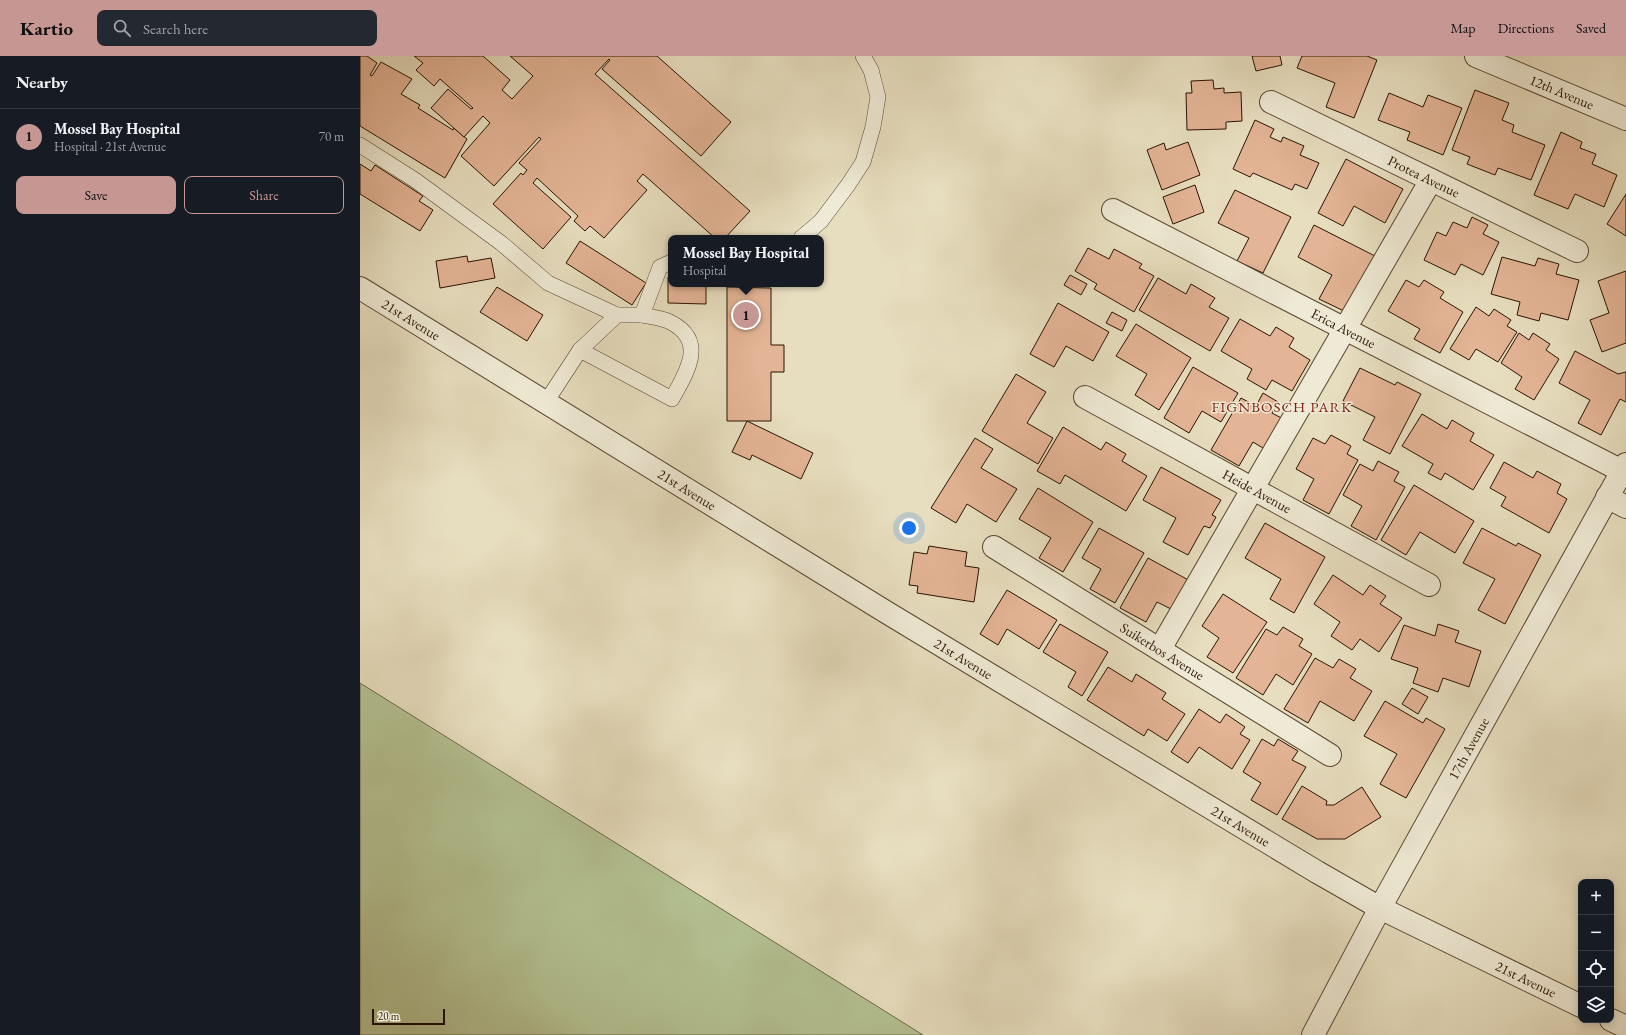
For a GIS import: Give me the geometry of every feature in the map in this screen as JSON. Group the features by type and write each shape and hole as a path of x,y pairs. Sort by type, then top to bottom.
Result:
{"street":[{"name":"12th Avenue","path":"1476,56 1626,120"},
{"name":"Protea Avenue","path":"1271,102 1577,251"},
{"path":"1160,649 1431,180"},
{"name":"Erica Avenue","path":"1113,210 1574,447 1624,467"},
{"name":"21st Avenue","path":"360,288 886,612 1380,908 1578,1005"},
{"name":"Heide Avenue","path":"1085,396 1429,585"},
{"name":"17th Avenue","path":"1313,1035 1380,908 1617,502 1624,467"},
{"name":"Suikerbos Avenue","path":"994,547 1330,755"},
{"path":"1614,1021 1626,1027"}],"lane":[{"path":"805,235 821,221 848,185 862,162 874,127 878,97 871,70 863,56"},
{"path":"360,145 415,180 501,243 548,283 616,315 642,315 672,322 688,335 692,352 688,371 672,399 580,350"},
{"path":"642,315 660,268 668,264"},
{"path":"546,402 580,350 616,315"}],"green space":[{"path":"360,683 923,1035 360,1035"}],"building":[{"path":"360,56 367,56 377,63 370,75 372,76 381,62 412,79 401,94 420,105 418,108 453,130 454,128 467,139 445,178 360,126"},
{"path":"414,56 483,56 510,80 502,90 512,99 533,76 510,56 657,56 731,122 701,156 602,69 610,60 609,59 595,74 750,211 728,235 712,235 643,174 637,181 647,190 604,238 590,226 585,231 574,221 578,216 537,178 533,183 571,217 543,249 493,204 521,173 523,175 527,170 519,163 541,139 539,137 494,186 461,156 490,123 483,116 464,137 431,108 448,89 471,109 473,108 440,79 434,86 416,70 423,63"},
{"path":"1252,56 1280,56 1282,65 1256,71"},
{"path":"1302,56 1367,56 1377,60 1354,118 1326,107 1335,83 1297,68"},
{"path":"1213,80 1214,89 1224,88 1224,93 1241,92 1242,121 1226,122 1226,129 1187,130 1186,93 1192,93 1191,81"},
{"path":"1475,90 1509,103 1502,120 1514,125 1512,132 1545,145 1531,180 1498,168 1495,175 1467,164 1470,157 1452,150"},
{"path":"1389,93 1423,107 1428,95 1462,108 1443,155 1407,140 1410,132 1378,120"},
{"path":"1255,120 1274,129 1270,137 1281,142 1283,137 1304,146 1300,155 1319,163 1307,189 1295,184 1292,190 1253,173 1250,177 1233,169"},
{"path":"1561,132 1582,142 1580,148 1596,154 1592,164 1617,175 1604,207 1575,194 1568,209 1534,195"},
{"path":"1188,142 1200,175 1162,190 1147,150 1164,143 1166,150"},
{"path":"1346,159 1403,189 1385,223 1354,206 1343,226 1318,213"},
{"path":"360,164 371,171 375,165 423,196 419,201 433,210 420,231 360,194"},
{"path":"1195,185 1204,212 1173,224 1163,197"},
{"path":"1235,190 1291,217 1263,273 1237,261 1249,238 1218,223"},
{"path":"1626,194 1626,236 1607,224"},
{"path":"1472,217 1488,225 1483,234 1499,242 1483,275 1461,264 1455,275 1424,260 1437,232 1446,236 1453,222 1467,228"},
{"path":"1314,225 1375,256 1346,312 1319,299 1332,275 1298,257"},
{"path":"580,241 646,283 632,305 566,263"},
{"path":"1088,248 1109,259 1114,249 1142,264 1139,268 1154,276 1134,312 1094,289 1097,284 1075,271"},
{"path":"467,256 468,262 491,258 495,278 440,288 436,261"},
{"path":"1502,257 1535,266 1538,258 1559,264 1556,274 1579,280 1568,320 1541,313 1539,321 1517,315 1520,302 1491,294"},
{"path":"1626,271 1626,343 1602,352 1590,320 1609,313 1598,281"},
{"path":"1070,275 1087,284 1081,295 1064,285"},
{"path":"1158,278 1186,294 1191,284 1215,298 1209,307 1229,318 1210,351 1139,310"},
{"path":"1406,280 1419,287 1424,280 1444,292 1440,298 1463,312 1440,353 1414,339 1420,329 1388,311"},
{"path":"497,287 543,315 527,341 480,312"},
{"path":"668,287 706,287 706,304 668,303"},
{"path":"727,287 771,288 771,345 784,345 784,372 771,372 771,421 727,421"},
{"path":"1058,303 1109,332 1093,361 1066,346 1054,367 1030,354"},
{"path":"1476,307 1489,316 1494,309 1511,320 1507,326 1517,332 1498,362 1476,349 1469,360 1450,349"},
{"path":"1112,312 1127,320 1122,331 1106,323"},
{"path":"1240,319 1270,336 1276,327 1294,338 1289,347 1310,360 1292,391 1272,380 1266,390 1247,379 1252,369 1221,351"},
{"path":"1136,324 1191,358 1159,410 1135,395 1147,374 1116,356"},
{"path":"1519,333 1529,340 1533,333 1550,344 1546,350 1559,359 1534,400 1515,389 1522,377 1501,363"},
{"path":"1575,351 1618,374 1626,372 1626,402 1620,399 1601,435 1578,423 1590,400 1559,383"},
{"path":"1193,367 1238,393 1221,422 1202,411 1189,433 1164,418"},
{"path":"1360,368 1395,385 1397,382 1421,394 1390,454 1363,440 1375,417 1343,401"},
{"path":"1016,374 1046,392 1027,423 1053,438 1038,464 982,431"},
{"path":"1263,393 1278,402 1272,413 1285,420 1268,451 1253,442 1239,466 1211,450 1241,398 1256,406"},
{"path":"1422,414 1447,429 1452,420 1474,433 1470,441 1494,455 1473,490 1445,473 1441,480 1428,473 1433,464 1402,446"},
{"path":"747,421 813,453 801,479 752,455 750,460 732,452"},
{"path":"1063,427 1101,450 1106,442 1126,454 1122,461 1147,476 1126,511 1065,475 1060,484 1037,471"},
{"path":"1331,435 1351,446 1347,454 1358,460 1329,514 1303,500 1314,479 1296,469 1313,438 1325,444"},
{"path":"975,438 993,449 981,468 1017,489 996,522 967,504 956,523 931,508"},
{"path":"1378,461 1399,472 1394,481 1405,487 1376,540 1351,526 1362,506 1343,495 1360,464 1373,471"},
{"path":"1504,462 1533,478 1537,471 1561,484 1557,493 1567,499 1549,533 1501,506 1506,497 1490,488"},
{"path":"1161,467 1221,500 1212,515 1216,517 1210,528 1204,526 1188,555 1163,542 1176,518 1143,500"},
{"path":"1414,485 1474,521 1455,553 1420,532 1406,555 1381,540"},
{"path":"1038,488 1093,522 1063,572 1039,558 1051,538 1019,519"},
{"path":"1265,523 1325,557 1294,613 1270,599 1281,579 1245,558"},
{"path":"1099,528 1144,553 1115,603 1090,589 1101,569 1082,558"},
{"path":"1482,528 1516,546 1518,543 1541,555 1505,624 1478,610 1495,579 1463,563"},
{"path":"929,546 967,552 965,566 979,568 974,602 917,593 918,586 909,585 914,552 927,554"},
{"path":"1148,558 1192,582 1175,611 1157,602 1146,622 1120,608"},
{"path":"1333,575 1363,595 1370,585 1386,596 1380,604 1402,618 1379,652 1360,639 1352,650 1331,636 1340,622 1314,604"},
{"path":"1007,590 1057,620 1039,649 1007,629 998,645 980,634"},
{"path":"1223,594 1267,622 1233,673 1207,657 1219,638 1202,626"},
{"path":"1060,624 1108,652 1082,696 1068,687 1076,672 1043,652"},
{"path":"1438,624 1459,631 1455,642 1481,651 1469,687 1443,678 1438,692 1413,683 1418,668 1391,659 1404,625 1435,636"},
{"path":"1283,627 1303,639 1299,646 1312,654 1293,685 1276,674 1263,695 1236,678 1266,629 1277,635"},
{"path":"1315,658 1333,668 1339,659 1356,669 1350,678 1372,691 1354,721 1320,701 1308,723 1284,709"},
{"path":"1108,667 1132,682 1136,674 1166,693 1162,699 1185,714 1167,741 1148,729 1144,736 1087,700"},
{"path":"1412,688 1428,697 1418,714 1402,704"},
{"path":"1385,701 1423,723 1426,718 1445,729 1406,798 1380,784 1397,754 1364,736"},
{"path":"1199,709 1220,723 1226,714 1245,727 1240,734 1250,740 1232,769 1199,747 1188,763 1171,752"},
{"path":"1262,739 1274,746 1278,739 1298,751 1292,760 1306,767 1277,815 1251,800 1261,783 1243,772"},
{"path":"1302,786 1327,801 1326,805 1334,805 1362,787 1381,817 1345,839 1317,839 1282,819"}],"place":[{"name":"Mossel Bay Hospital","path":"746,315"}],"district":[{"name":"FIGNBOSCH PARK","path":"1282,406"}]}
